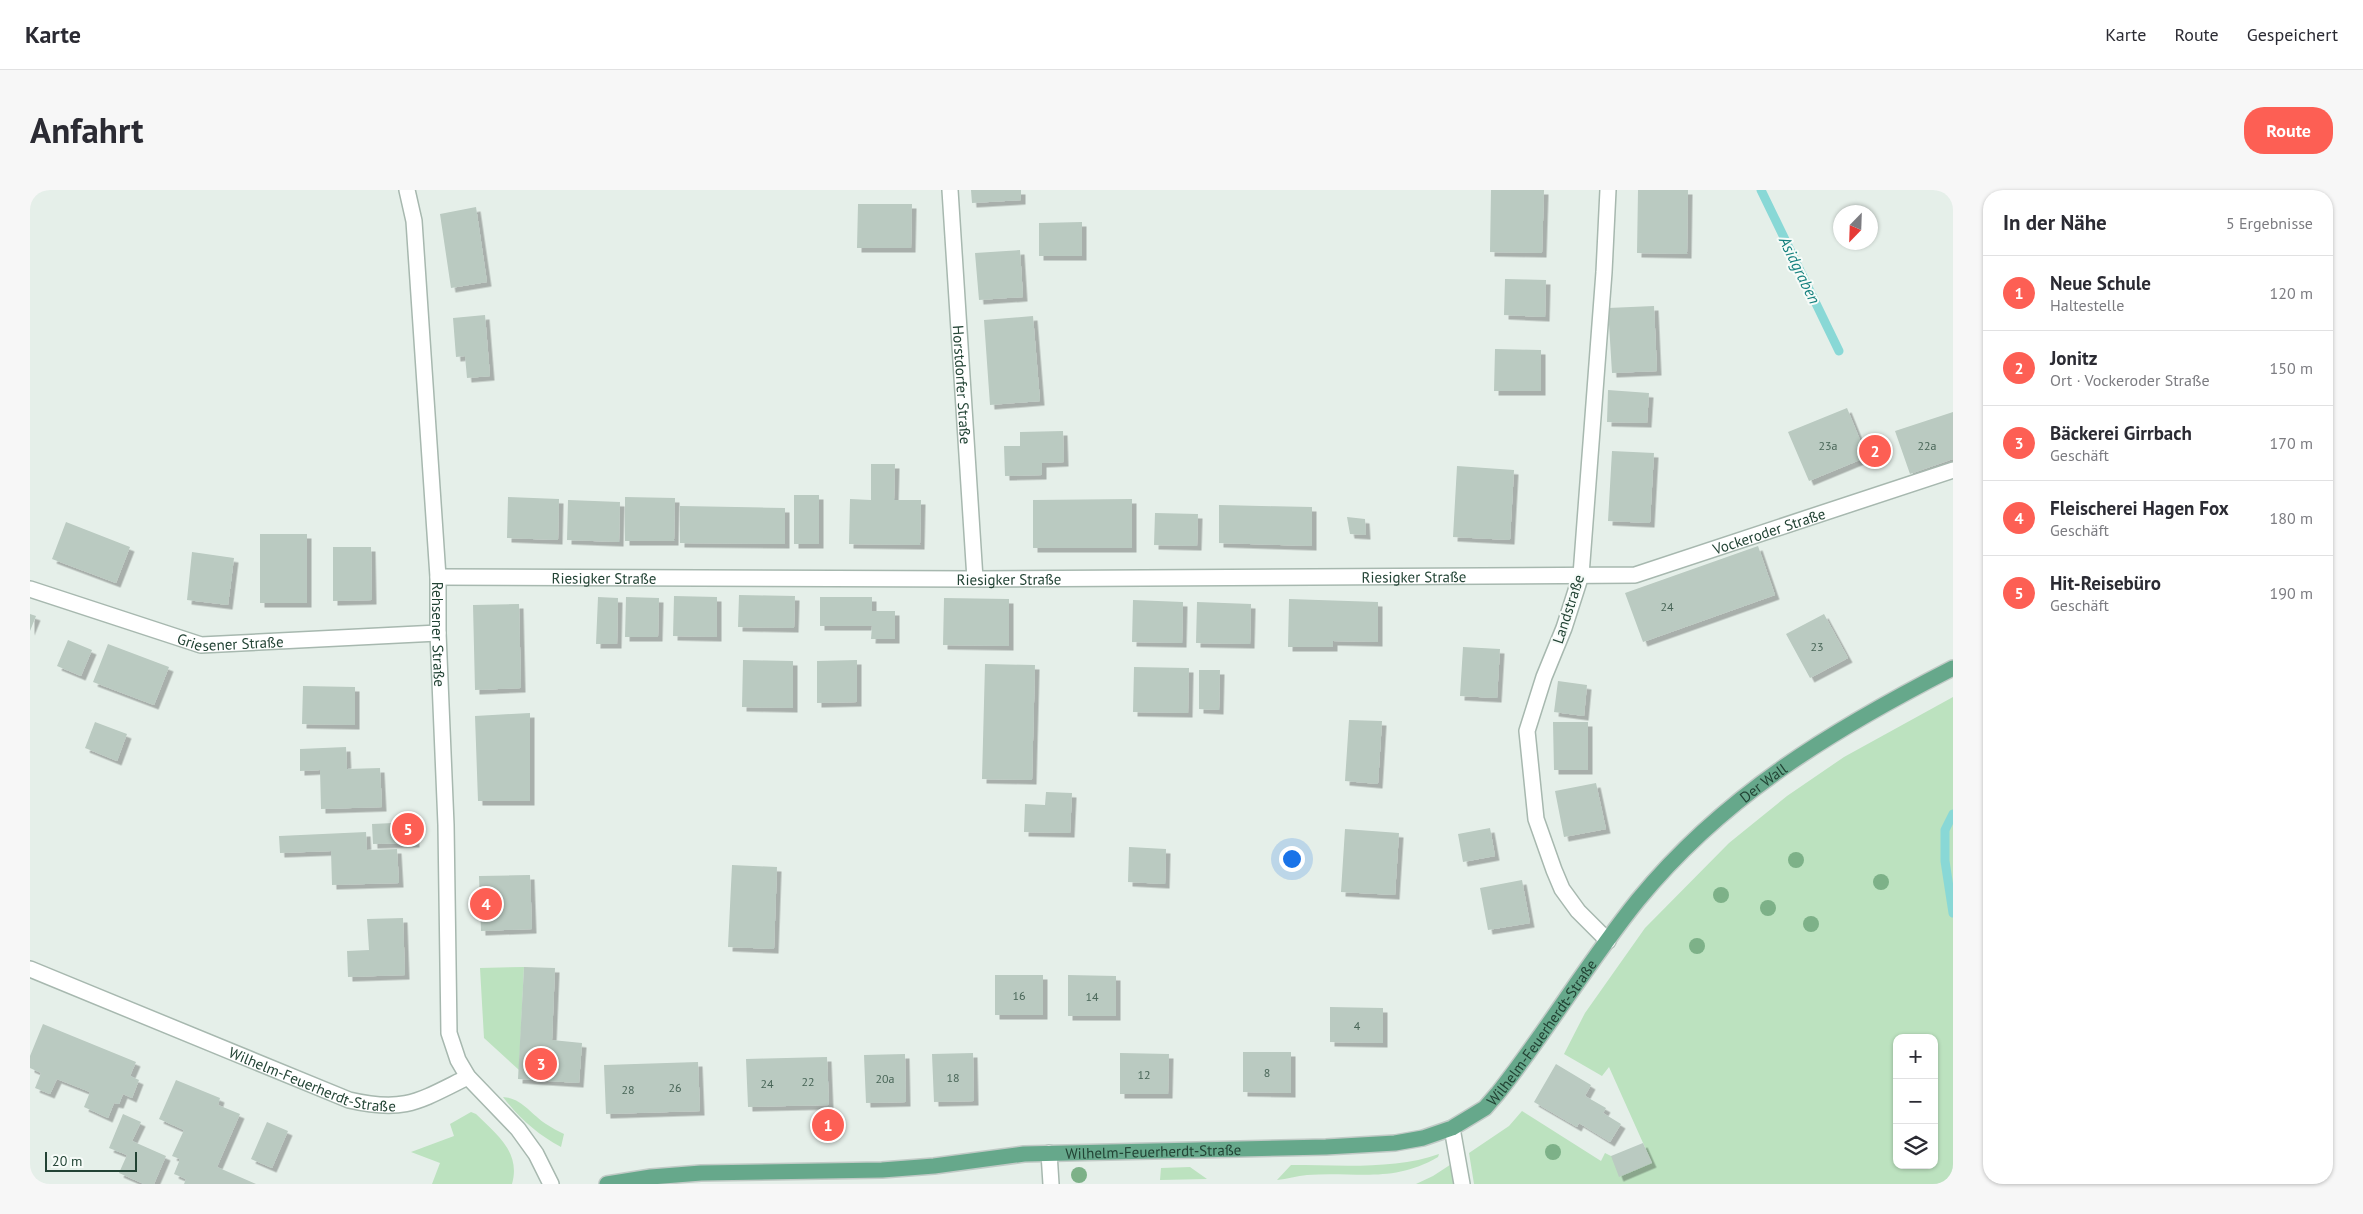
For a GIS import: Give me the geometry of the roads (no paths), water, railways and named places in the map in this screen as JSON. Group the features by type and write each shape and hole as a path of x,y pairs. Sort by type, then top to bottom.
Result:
{"main road":[{"name":"Der Wall","path":"1608,941 1639,900 1682,853 1720,817 1769,776 1816,744 1872,710 1953,668"},
{"name":"Wilhelm-Feuerherdt-Straße","path":"607,1184 651,1177 701,1173 882,1170 1049,1153 1364,1146 1423,1138 1452,1128 1485,1108 1498,1094 1608,941"}],"street":[{"name":"Rehsener Straße","path":"407,190 414,221 438,577 438,633 446,825 449,1033 458,1060 468,1076"},
{"name":"Horstdorfer Straße","path":"950,190 975,579"},
{"name":"Landstraße","path":"1608,190 1604,272 1581,575 1564,628 1544,677 1527,731 1536,819 1554,870 1562,889 1578,911 1608,941"},
{"name":"Vockeroder Straße","path":"1581,575 1635,575 1953,470"},
{"name":"Riesigker Straße","path":"438,577 975,579 1581,575"},
{"name":"Griesener Straße","path":"30,589 201,645 438,633"},
{"name":"Wilhelm-Feuerherdt-Straße","path":"30,969 348,1100 376,1106 397,1106 422,1100 468,1076"},
{"path":"468,1076 518,1129 536,1154 551,1184"},
{"path":"1452,1128 1462,1184"},
{"path":"1049,1153 1051,1184"}],"waterway":[{"name":"Asidgraben","path":"1761,190 1839,351"},
{"name":"Asidgraben","path":"1953,814 1945,830 1945,861 1953,913"}],"place":[{"name":"Jonitz","path":"1875,451"},
{"name":"Hit-Reisebüro","path":"408,829"},
{"name":"Fleischerei Hagen Fox","path":"486,904"},
{"name":"Bäckerei Girrbach","path":"541,1064"},
{"name":"Neue Schule","path":"828,1125"}]}
